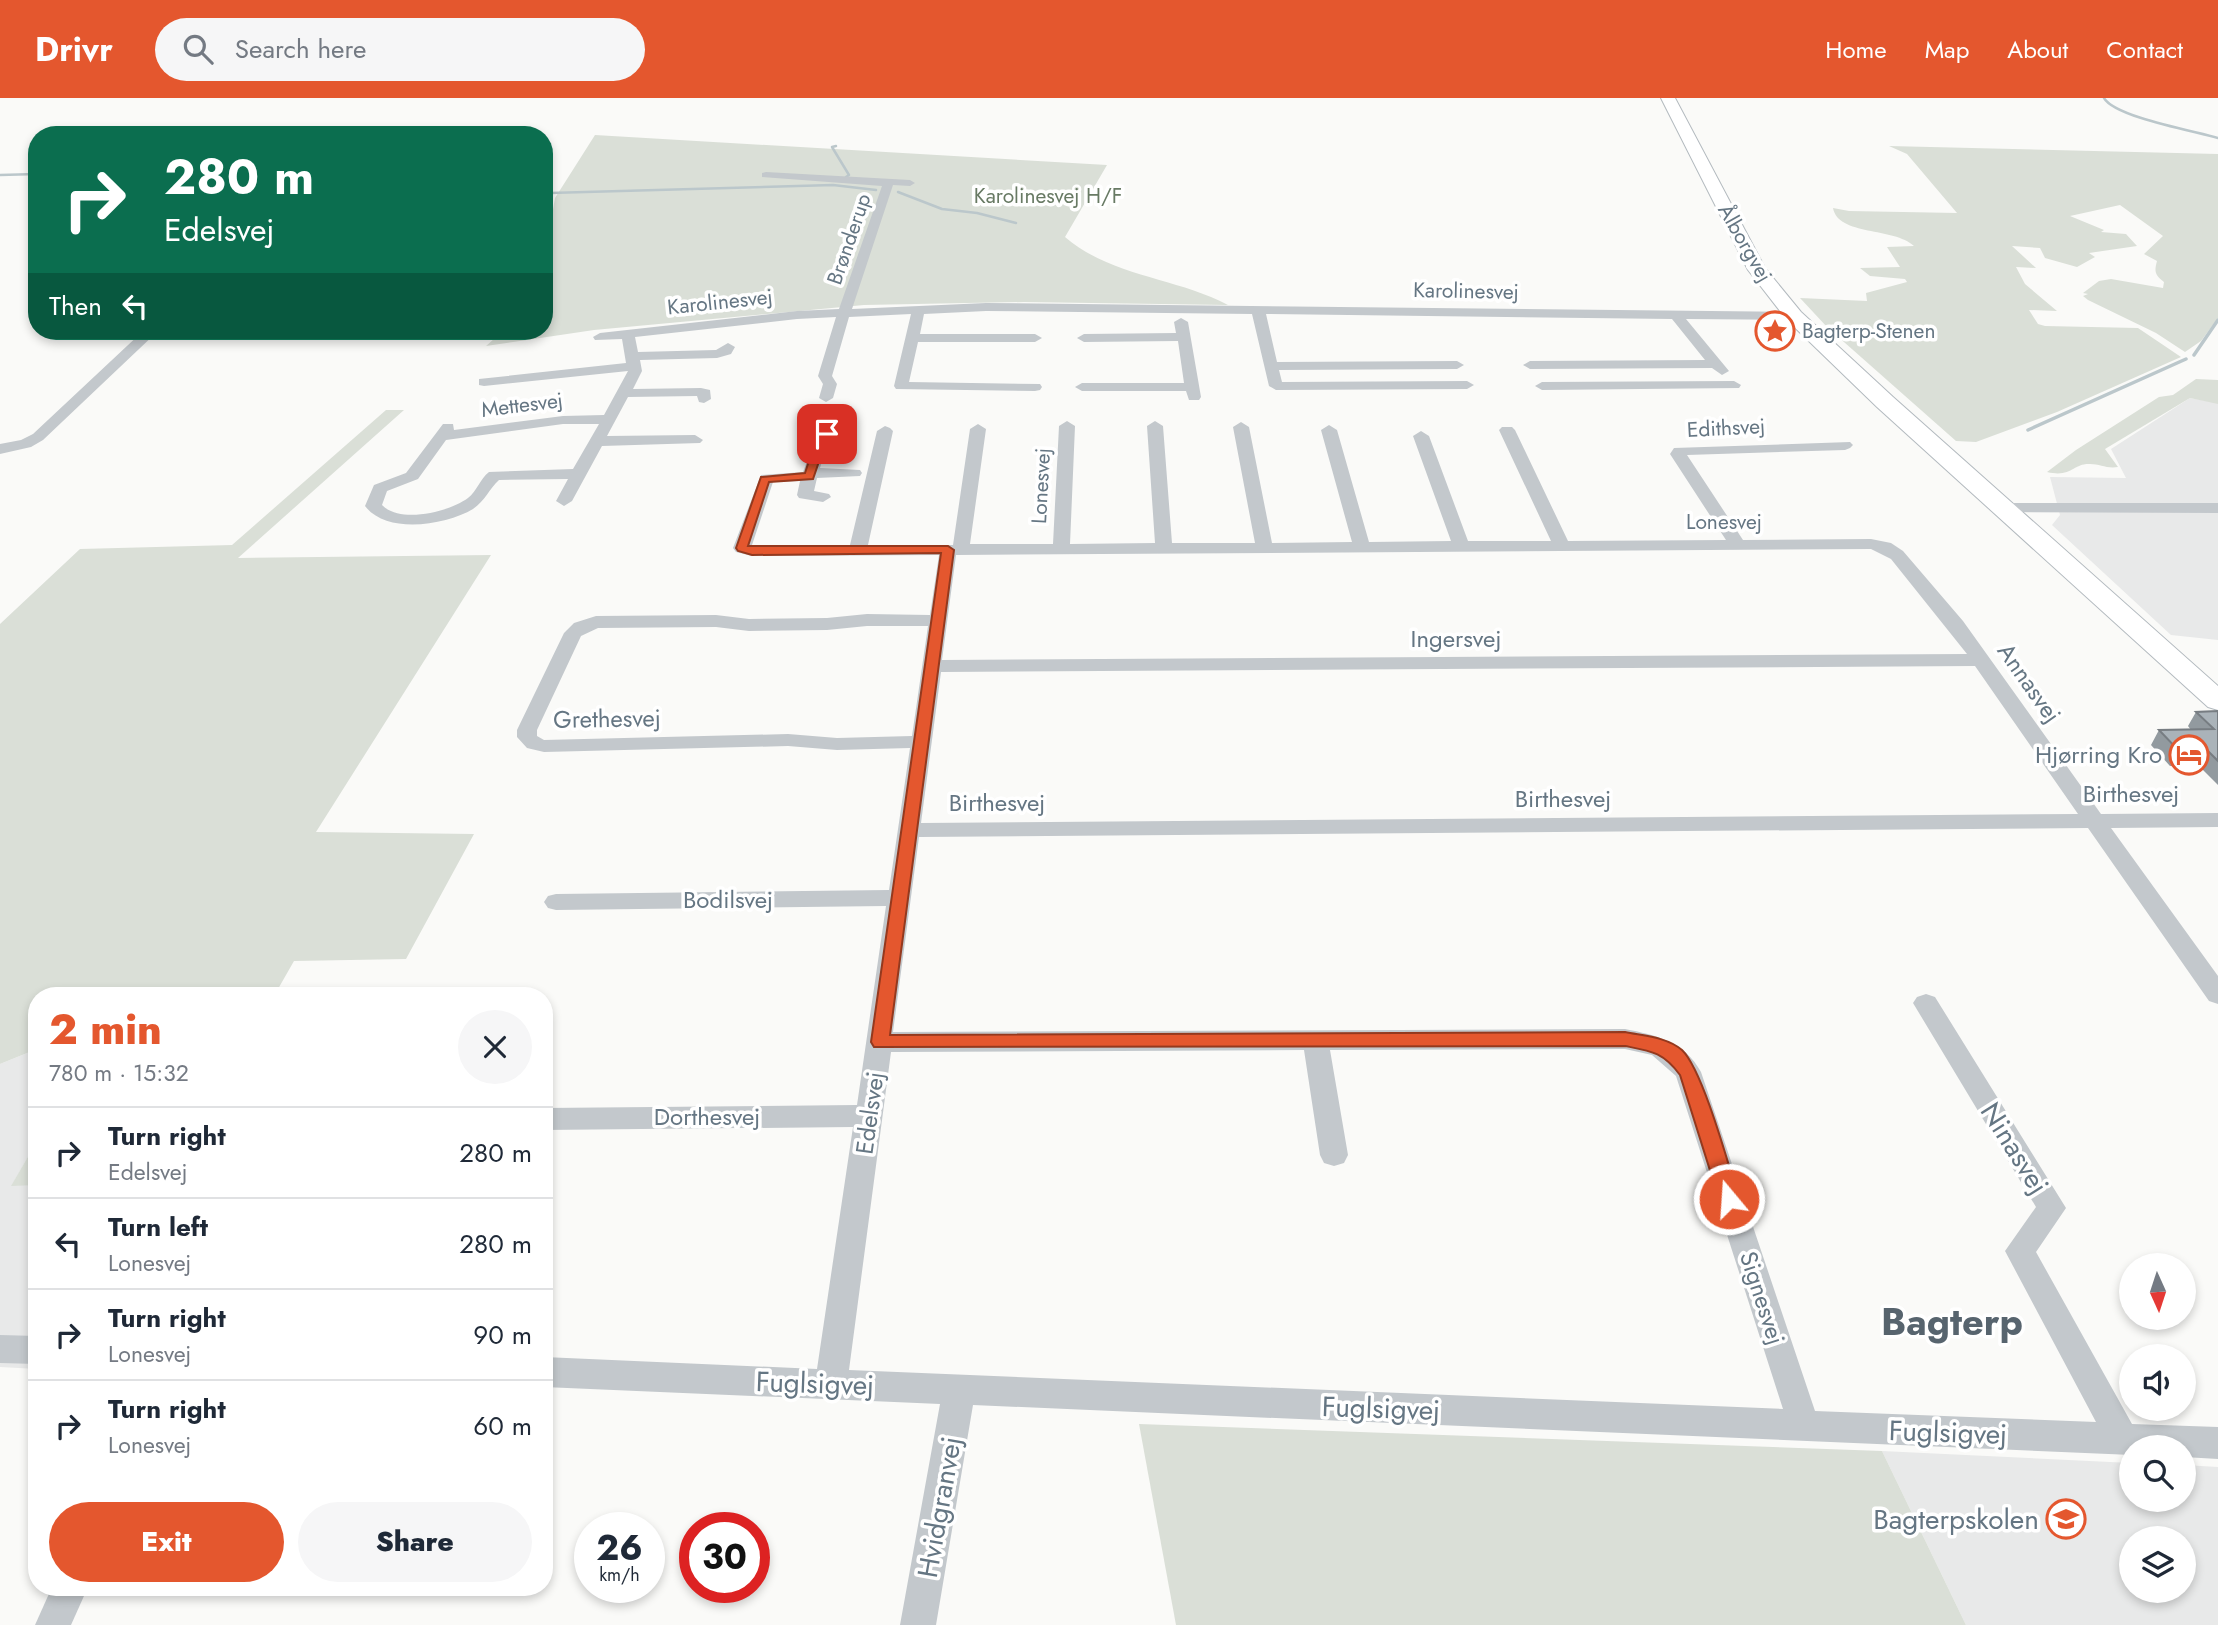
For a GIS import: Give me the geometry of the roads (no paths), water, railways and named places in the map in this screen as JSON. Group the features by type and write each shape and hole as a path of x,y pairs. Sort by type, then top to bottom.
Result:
{"main road":[{"name":"Ålborgvej","path":"1668,98 1757,270 1794,316 1885,402 2218,701"}],"street":[{"name":"Brønderup","path":"766,175 911,183"},
{"name":"Brønderup","path":"844,312 888,185 883,182"},
{"name":"Karolinesvej","path":"600,337 844,312 919,308 1794,316"},
{"path":"919,308 902,387 1035,387"},
{"path":"1082,387 1193,392 1179,309"},
{"path":"1258,310 1270,366 1278,387 1467,385"},
{"path":"826,398 830,384 825,376 844,312"},
{"path":"1542,386 1737,389 1675,314"},
{"path":"564,500 634,374 628,334"},
{"path":"1084,338 1184,337"},
{"path":"912,338 1035,338"},
{"path":"0,449 26,444 38,437 141,340"},
{"name":"Mettesvej","path":"484,382 634,361 721,354 728,346"},
{"path":"1530,365 1716,364"},
{"path":"1270,366 1457,365"},
{"path":"623,393 703,393 704,399"},
{"name":"Mettesvej","path":"579,474 495,475 473,502 432,517 386,517 373,506 380,488 412,476 445,432 559,420 609,419"},
{"name":"Lonesvej","path":"1061,549 1067,426"},
{"path":"1155,426 1164,548"},
{"path":"1241,426 1265,548"},
{"path":"954,550 978,429"},
{"path":"1329,429 1362,547"},
{"path":"1507,430 1562,546"},
{"path":"858,550 885,431"},
{"path":"823,497 805,495 823,435 846,433"},
{"path":"1421,436 1461,546"},
{"path":"597,441 695,440"},
{"name":"Edithsvej","path":"1738,545 1678,454 1679,451 1846,445"},
{"name":"Lonesvej","path":"853,473 765,479 742,548 752,551 1871,544 1885,547"},
{"path":"2005,508 2218,508"},
{"name":"Annasvej","path":"1885,547 1897,555 1925,587 1981,660 2218,995"},
{"name":"Edelsvej","path":"831,1384 932,666 954,550"},
{"name":"Grethesvej","path":"922,742 836,744 788,740 544,746 534,744 527,737 527,730 573,633 596,622 716,621 750,625 827,624 867,620 939,621"},
{"name":"Ingersvej","path":"932,666 1981,660"},
{"name":"Birthesvej","path":"909,830 2218,820"},
{"name":"Bodilsvej","path":"556,902 900,898"},
{"name":"Ninasvej","path":"1926,1003 2052,1208 2020,1251 2121,1435"},
{"name":"Signesvej","path":"880,1042 1625,1039 1656,1045 1675,1055 1688,1072 1804,1425"},
{"path":"1317,1041 1334,1155"},
{"name":"Dorthesvej","path":"553,1119 870,1116"},
{"path":"0,1349 28,1350"},
{"name":"Fuglsigvej","path":"553,1372 2119,1438"},
{"name":"Hvidgranvej","path":"918,1625 959,1390"},
{"name":"Fuglsigvej","path":"2196,1442 2218,1443"},
{"path":"52,1625 66,1596"}],"waterway":[{"path":"2104,98 2111,105 2139,117 2218,138"},
{"path":"836,146 832,147 849,175 846,177"},
{"path":"0,175 28,174"},
{"path":"553,193 833,185 876,190"},
{"path":"898,192 942,209 977,213 1016,223"},
{"path":"2194,355 2218,320"},
{"path":"2028,430 2186,359"}],"place":[{"name":"Bagterp-Stenen","path":"1775,331"},
{"name":"Hjørring Kro","path":"2189,755"},
{"name":"Bagterpskolen","path":"2066,1519"}],"district":[{"name":"Bagterp","path":"1952,1322"}],"park label":[{"name":"Karolinesvej H/F","path":"1048,196"}]}
